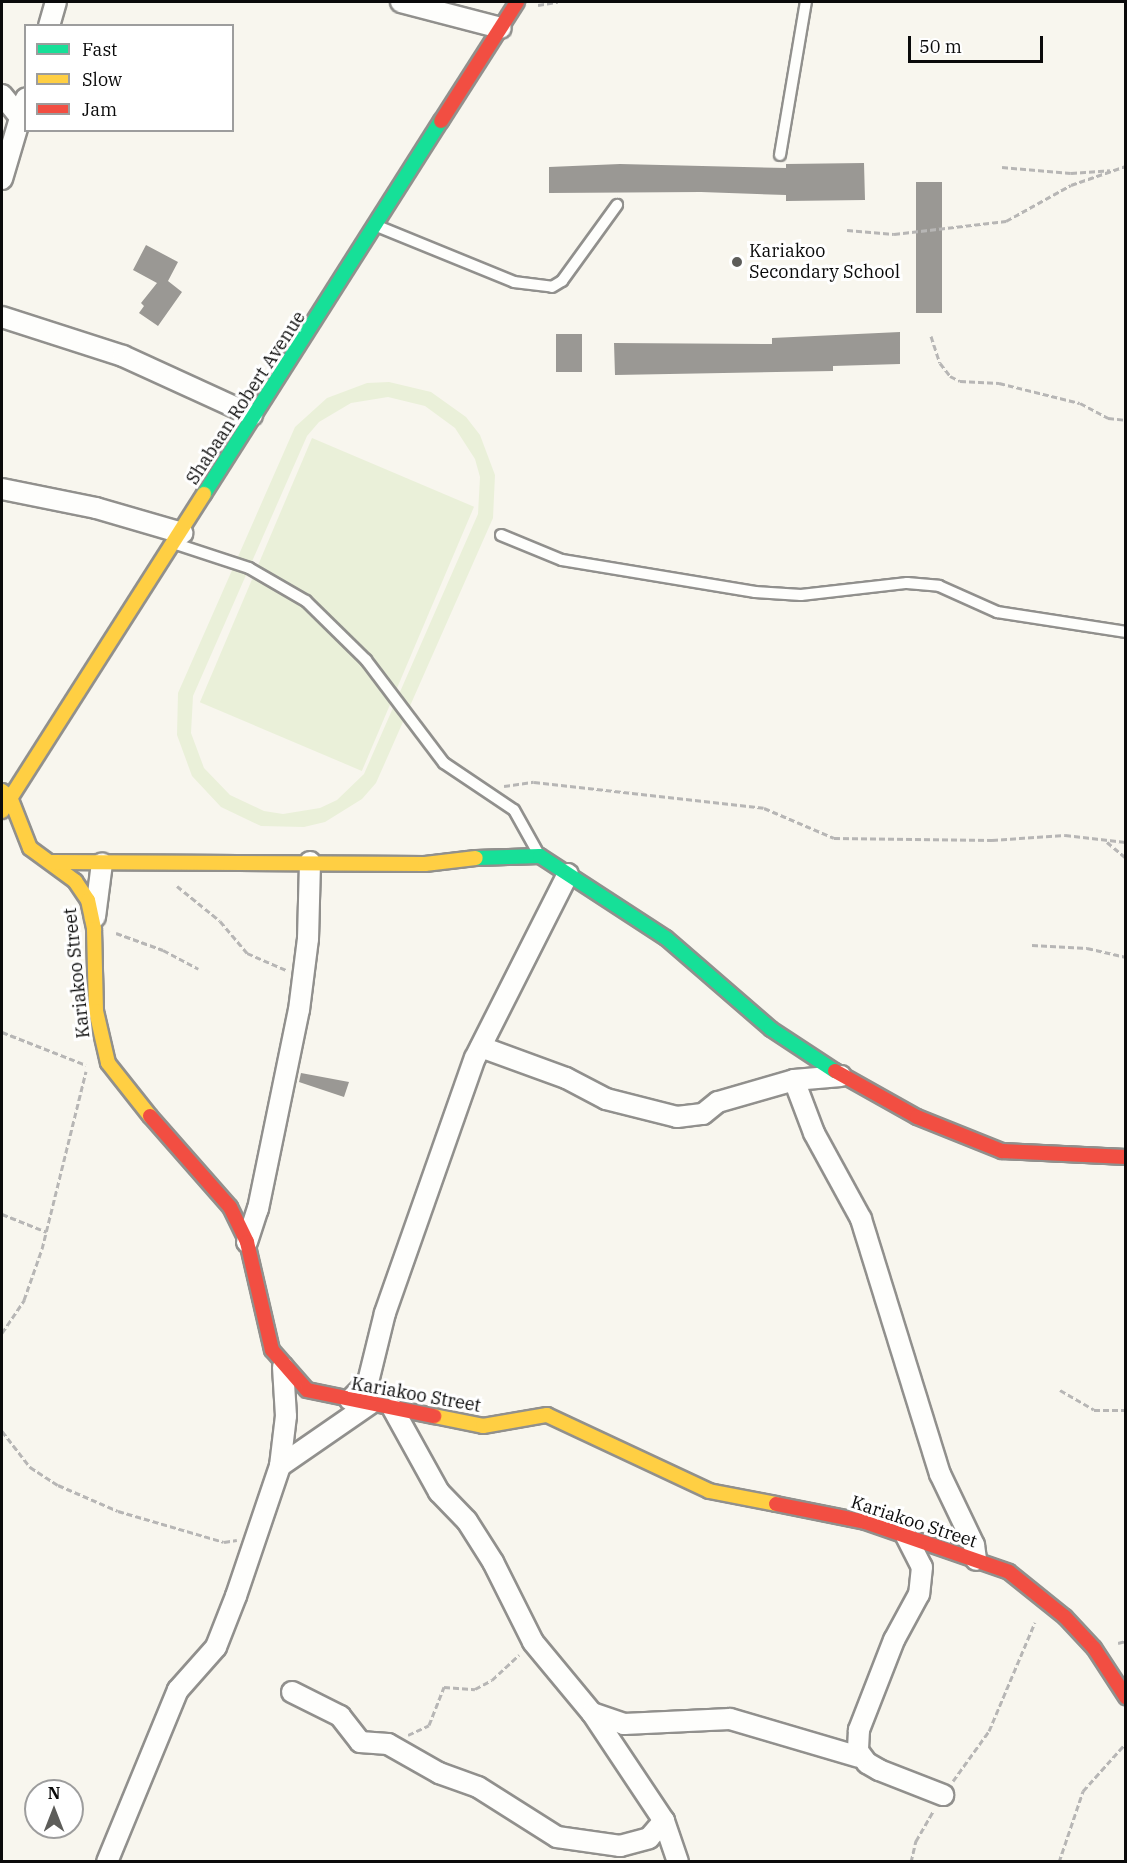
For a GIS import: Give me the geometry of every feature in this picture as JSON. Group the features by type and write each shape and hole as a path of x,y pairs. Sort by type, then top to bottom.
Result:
{"street":[{"path":"50,24 56,2"},
{"path":"401,2 501,28"},
{"name":"Shabaan Robert Avenue","path":"2,812 6,794 178,538 252,415 320,315 374,224 517,2"},
{"path":"2,95 22,107 2,179"},
{"path":"2,317 123,356 252,415"},
{"path":"2,489 96,508 178,538"},
{"name":"Kariakoo Street","path":"6,794 26,843 52,862 84,891 94,927 96,1011 108,1063 115,1076 230,1207 247,1242 267,1334 283,1367 307,1390 483,1426 547,1415 709,1491 905,1534 1009,1572 1044,1598 1094,1648 1125,1697"},
{"path":"52,862 425,864 514,854 540,856 666,938 771,1029 841,1076 917,1117 987,1148 1022,1153 1125,1157"},
{"path":"247,1242 258,1209 303,976 310,862"},
{"path":"94,927 102,863"},
{"path":"350,1400 368,1382 392,1290 481,1047 568,874"},
{"path":"481,1047 566,1078 606,1099 677,1117 703,1114 718,1102 794,1080 841,1076"},
{"path":"794,1080 814,1133 861,1219 940,1474 966,1527 976,1560"},
{"path":"107,1862 178,1690 219,1643 280,1466 286,1416 283,1367"},
{"path":"280,1466 370,1404"},
{"path":"393,1408 439,1492 467,1521 488,1553 533,1642 592,1713 664,1821 678,1862"},
{"path":"859,1756 859,1730 894,1640 919,1594 922,1567 905,1534"},
{"path":"292,1692 340,1716 360,1742 385,1743 439,1773 478,1787 522,1818 575,1842 620,1846 640,1842 664,1821"},
{"path":"592,1713 624,1724 730,1719 859,1756 879,1770 943,1795"}],"lane":[{"path":"780,155 806,2"},
{"path":"374,224 514,282 552,287 562,281 617,205"},
{"path":"501,535 562,560 755,592 801,595 845,593 907,583 939,586 997,612 1125,632"},
{"path":"178,538 249,568 306,601 366,660 444,764 514,810 540,856"}],"path":[{"path":"1002,166 1071,173 1114,170"},
{"path":"847,230 894,234 1006,221 1071,185 1125,166"},
{"path":"931,336 940,363 950,376 960,381 999,383 1080,403 1108,418 1125,420"},
{"path":"485,789 534,782 764,808 834,838 992,840 1065,835 1125,842"},
{"path":"1106,841 1125,858"},
{"path":"157,861 178,887 220,921 247,953 303,976"},
{"path":"94,927 163,950 198,969"},
{"path":"1032,945 1087,948 1125,957"},
{"path":"2,1032 88,1066 57,1179 47,1232 24,1300 2,1333"},
{"path":"2,1214 47,1232"},
{"path":"1060,1390 1094,1410 1125,1410"},
{"path":"2,1431 30,1467 58,1485 118,1510 224,1542 251,1533 262,1521"},
{"path":"911,1862 916,1841 943,1795 989,1731 1044,1598"},
{"path":"385,1743 429,1725 444,1687 471,1690 483,1685 533,1642"},
{"path":"1059,1862 1083,1791 1125,1743"}],"green space":[{"path":"389,382 431,392 466,417 480,435 495,475 493,518 376,783 362,799 325,822 304,827 261,826 221,807 192,776 177,735 178,693 295,427 327,398 367,383","holes":["388,397 425,406 455,428 475,459 480,477 478,514 364,774 337,800 320,808 283,814 264,811 230,795 204,768 191,733 193,696 307,436 319,422 351,403"]},
{"path":"312,438 474,507 362,771 200,702"}],"building":[{"path":"864,163 865,200 786,201 786,195 701,192 549,193 549,167 620,164 786,168 786,164"},
{"path":"916,182 942,182 942,313 916,313"},
{"path":"146,245 178,262 168,281 182,292 158,326 139,313 144,306 141,303 157,283 133,270"},
{"path":"900,332 900,364 833,366 833,371 615,375 614,343 772,344 772,338"},
{"path":"556,334 582,334 582,372 556,372"},
{"path":"301,1073 349,1082 344,1097 299,1082"}],"traffic: fast":[{"path":"204,494 441,121"},
{"path":"476,858 540,856 666,938 771,1029 835,1071"}],"traffic: slow":[{"path":"2,811 204,494"},
{"path":"2,791 10,797 30,848 75,881 88,900 94,929 96,1011 108,1063 150,1116"},
{"path":"52,862 425,864 476,858"},
{"path":"434,1416 483,1426 547,1415 709,1491 776,1504"}],"traffic: jam":[{"path":"441,121 517,2"},
{"path":"835,1071 917,1117 1002,1151 1126,1157"},
{"path":"150,1116 230,1207 247,1242 272,1350 307,1390 434,1416"},
{"path":"776,1504 865,1522 1009,1572 1065,1617 1094,1648 1126,1697"}],"place":[{"name":"Kariakoo Secondary School","path":"737,262"}]}
